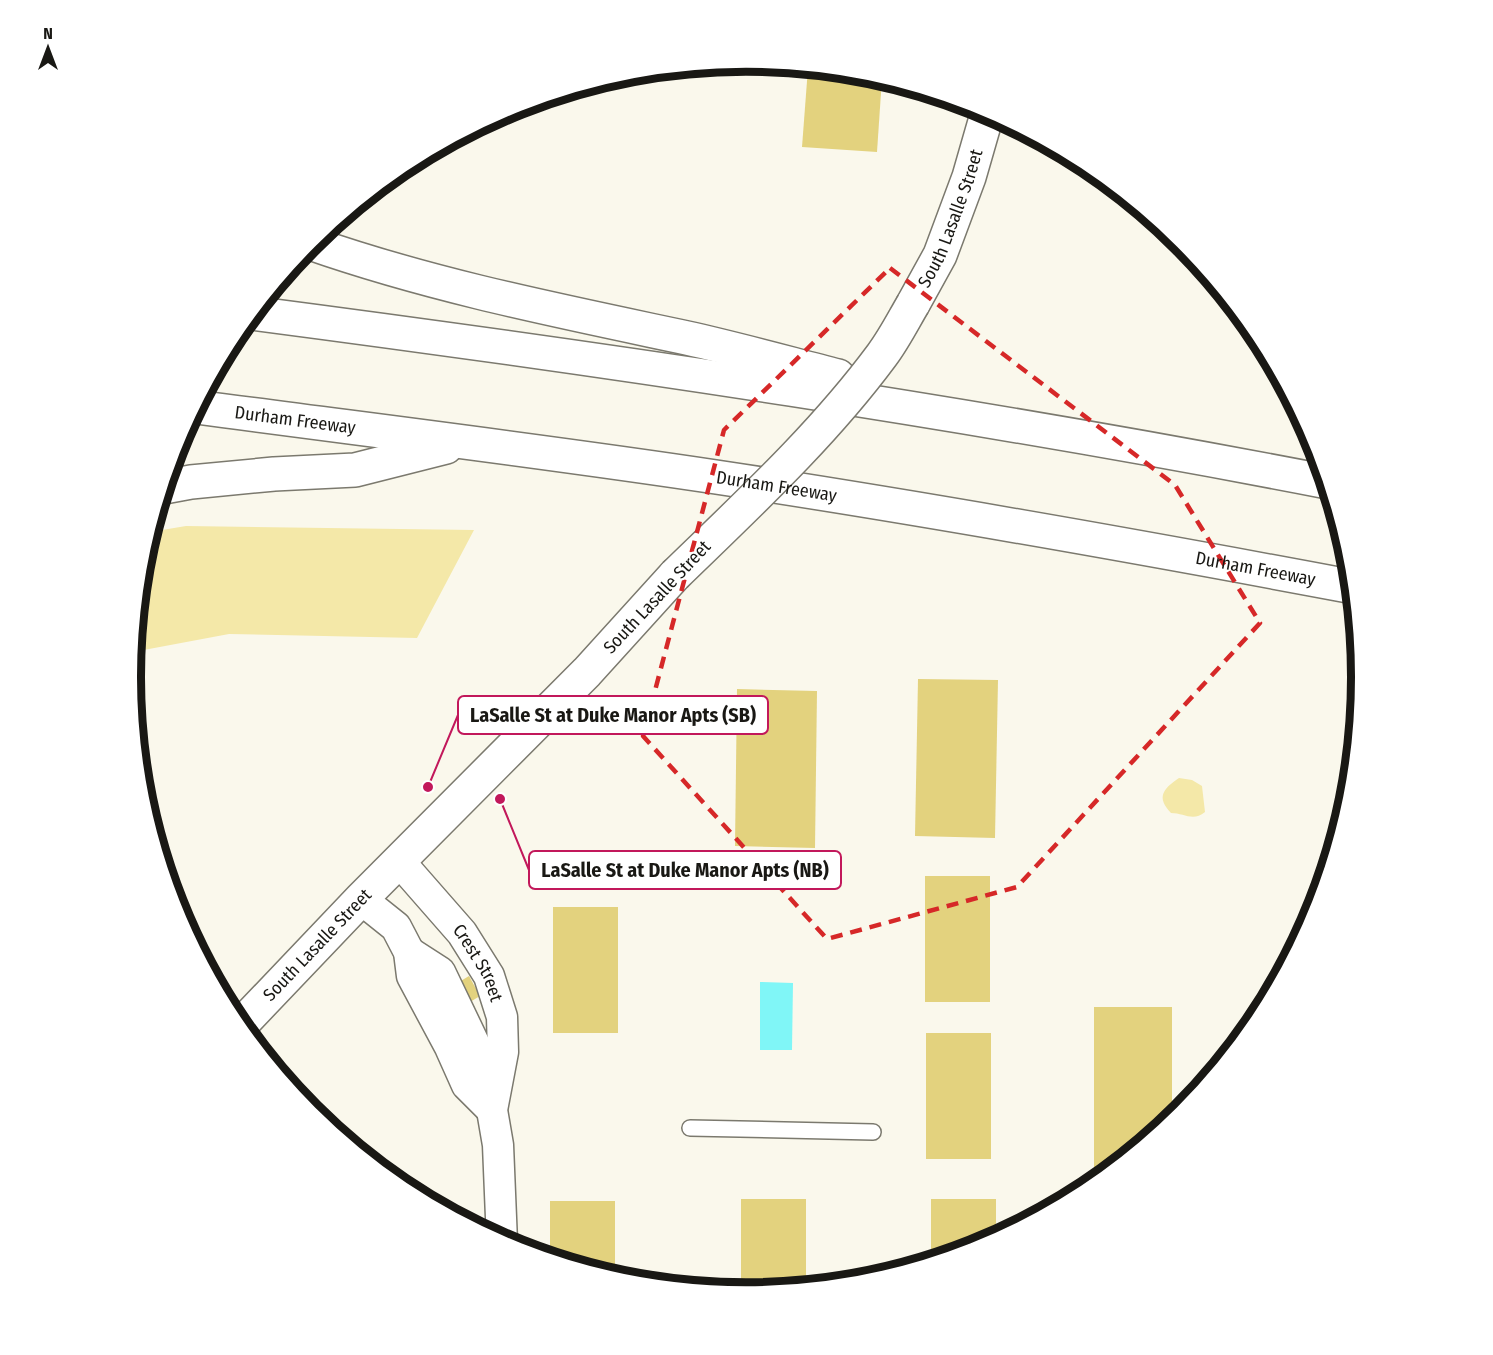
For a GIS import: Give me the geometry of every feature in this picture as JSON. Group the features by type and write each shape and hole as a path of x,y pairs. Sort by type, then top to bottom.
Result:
{"main road":[{"name":"South Lasalle Street","path":"247,1019 361,899 587,672 675,575 788,464 841,405 883,353 940,255 969,177 985,121"},
{"path":"321,247 385,268 456,287 688,339 1085,436"},
{"path":"262,314 794,388 1085,436 1319,480"},
{"name":"Durham Freeway","path":"204,408 712,476 1090,537 1345,585"},
{"path":"172,486 274,474 355,470 466,442"}],"street":[{"name":"Crest Street","path":"399,861 462,933 489,976 502,1017 503,1052 494,1099 502,1231"},
{"path":"361,899 396,927 409,952 412,976 450,1047 467,1085 494,1099"}],"lane":[{"path":"690,1128 873,1132"}],"highlighted area":[{"path":"890,268 1175,485 1260,623 1017,887 827,939 643,736 724,430"}],"shaded area":[{"path":"186,526 474,530 417,638 229,634 142,650 146,598 160,530"},
{"path":"1179,778 1192,780 1202,786 1205,812 1201,815 1188,816 1171,813 1166,807 1163,794"}],"water":[{"path":"760,982 793,983 792,1050 760,1050"}],"building":[{"path":"807,75 881,88 877,152 802,147"},
{"path":"918,679 998,680 995,838 915,836"},
{"path":"737,689 817,691 815,848 735,846"},
{"path":"925,876 990,876 990,1002 925,1002"},
{"path":"553,907 618,907 618,1033 553,1033"},
{"path":"469,976 480,996 470,1002 459,982"},
{"path":"1094,1007 1172,1007 1172,1109 1146,1133 1094,1173"},
{"path":"926,1033 991,1033 991,1159 926,1159"},
{"path":"741,1199 806,1199 806,1280 741,1283"},
{"path":"931,1199 996,1199 996,1229 931,1254"},
{"path":"550,1201 615,1201 615,1268 550,1250"}],"place":[{"name":"LaSalle St at Duke Manor Apts (SB)","path":"428,787"},
{"name":"LaSalle St at Duke Manor Apts (NB)","path":"500,799"}]}
